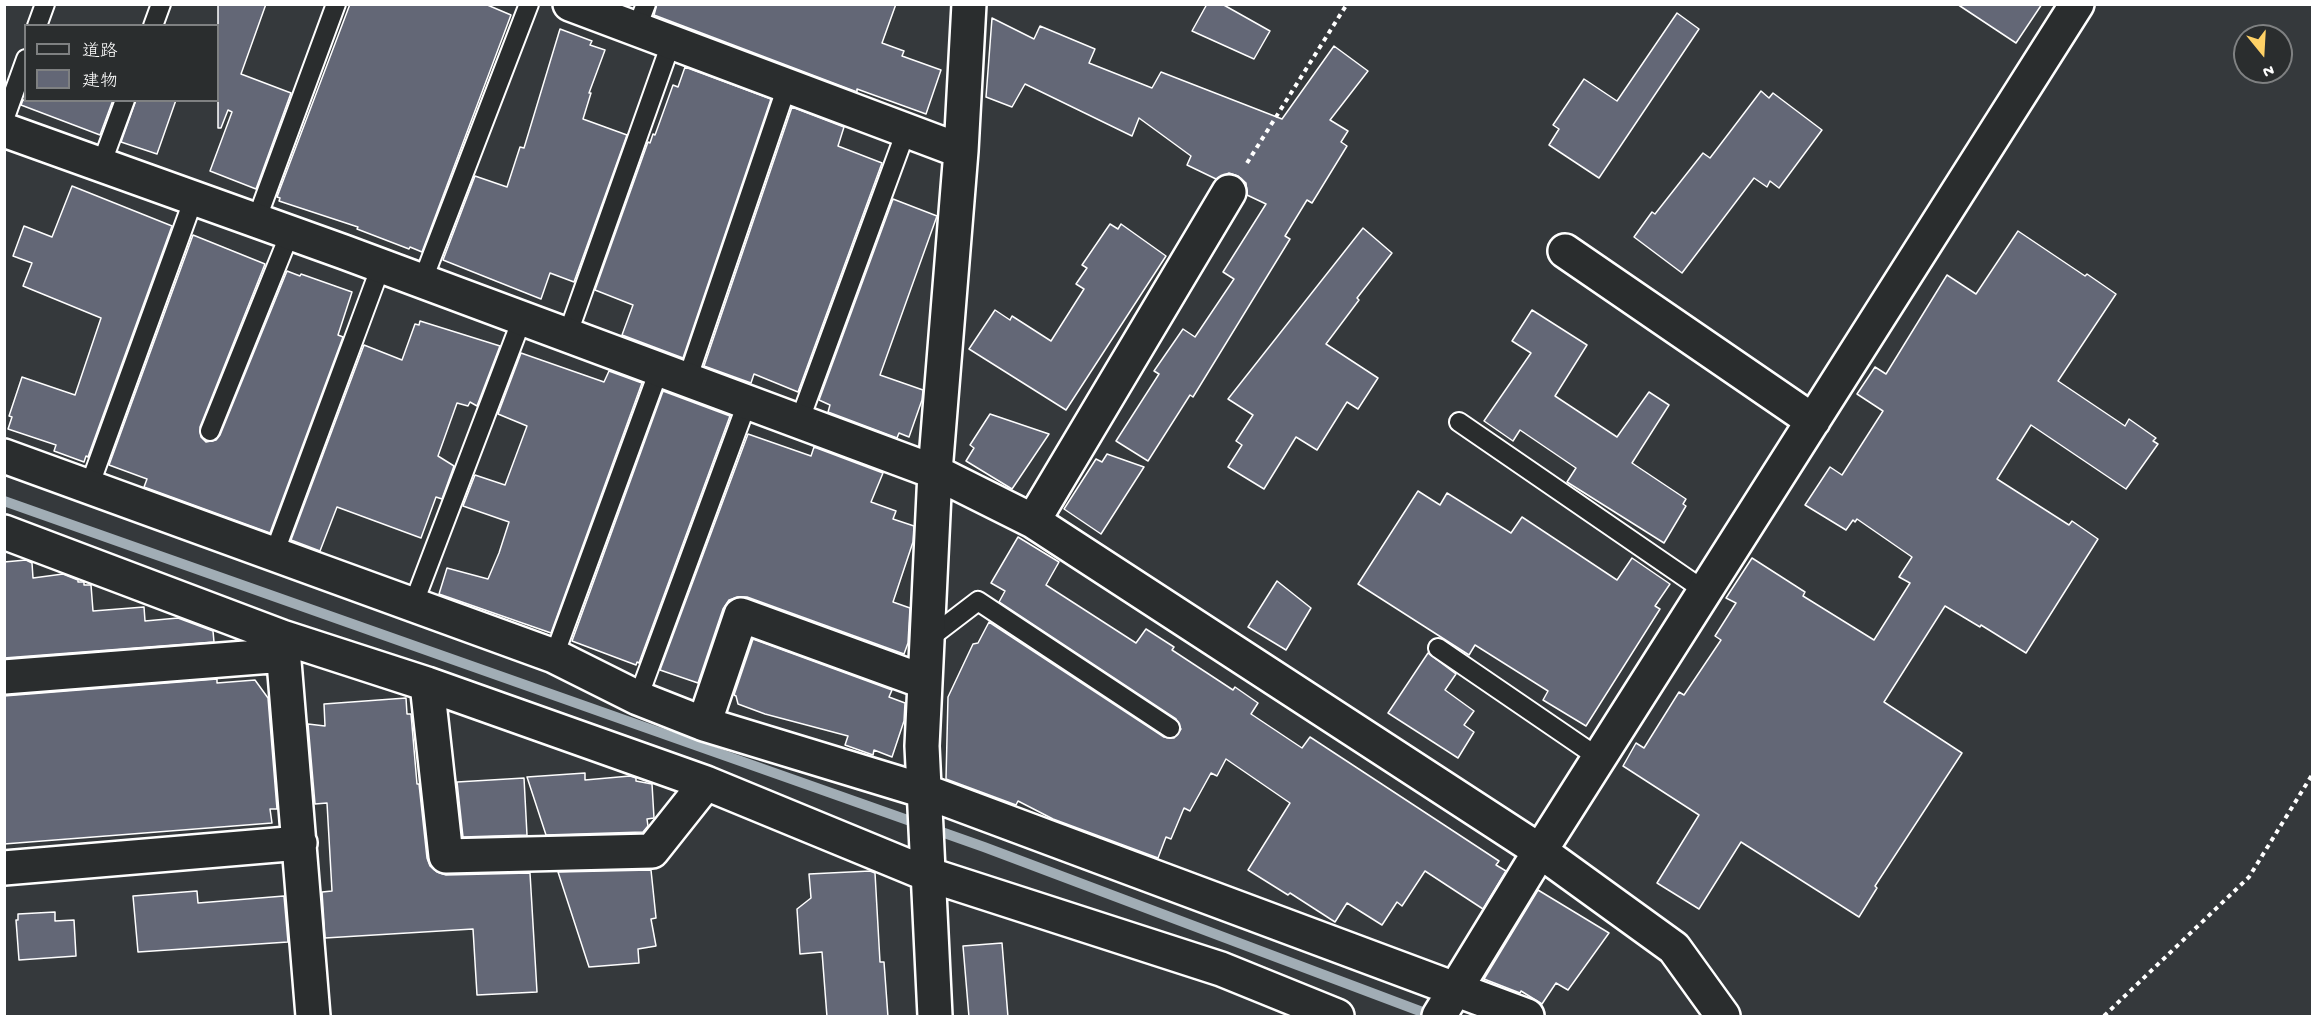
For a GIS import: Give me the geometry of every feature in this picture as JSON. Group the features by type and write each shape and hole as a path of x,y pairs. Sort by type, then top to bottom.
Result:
{"street":[{"path":"570,4 641,17 671,43 961,152"},
{"path":"935,1017 922,746 935,472 961,152 969,4"},
{"path":"1439,1017 1540,851 2077,4"},
{"path":"4,130 381,266 935,472 1034,521 1540,851 1674,948 1723,1017"},
{"path":"1034,521 1229,192"},
{"path":"1565,251 1813,421"},
{"path":"4,456 554,656 638,698 704,723 924,791 1527,1017"},
{"path":"4,531 283,646 427,684 706,783 927,874 1221,969 1337,1017"},
{"path":"704,723 741,615 925,682"},
{"path":"4,677 283,646"},
{"path":"283,646 313,1017"},
{"path":"427,684 446,855 652,850 706,783"},
{"path":"4,868 300,843"}],"lane":[{"path":"38,24 45,4"},
{"path":"154,24 161,4"},
{"path":"256,221 336,4"},
{"path":"422,282 529,4"},
{"path":"567,336 671,43"},
{"path":"4,120 24,65"},
{"path":"554,656 673,375 787,86"},
{"path":"101,165 124,102"},
{"path":"799,422 906,131"},
{"path":"89,487 194,198"},
{"path":"210,431 290,233"},
{"path":"274,554 381,266"},
{"path":"413,605 522,319"},
{"path":"638,698 747,403"},
{"path":"1459,422 1705,591"},
{"path":"927,640 978,602 1170,728"},
{"path":"1438,648 1599,758"}],"path":[{"path":"1229,192 1347,4"},
{"path":"2104,1017 2249,877 2313,775"}],"building":[{"path":"218,4 266,4 241,74 291,93 256,189 210,171 232,112 228,110 221,128 218,128"},
{"path":"350,4 485,4 511,15 422,252 357,229 358,227 279,201 280,198 277,197"},
{"path":"657,4 896,4 882,43 904,51 902,56 941,70 926,114 857,89 857,92 654,15"},
{"path":"1207,4 1222,4 1270,31 1254,59 1192,31"},
{"path":"1957,4 2042,4 2016,43"},
{"path":"1677,13 1699,29 1599,178 1549,145 1559,129 1553,125 1584,79 1617,101"},
{"path":"992,18 1034,39 1040,26 1095,49 1089,63 1152,88 1161,72 1282,119 1334,46 1368,71 1330,120 1348,131 1341,142 1347,146 1312,203 1307,200 1285,236 1290,239 1193,397 1190,395 1148,461 1116,441 1159,374 1154,371 1183,329 1195,337 1234,279 1223,272 1266,204 1247,195 1246,183 1238,176 1229,173 1216,179 1187,165 1191,156 1139,118 1132,136 1025,84 1012,107 986,97"},
{"path":"560,29 592,41 590,45 605,50 589,93 591,93 583,119 627,135 574,282 550,273 541,299 443,260 475,176 507,187 520,147 524,148"},
{"path":"685,67 771,99 683,358 622,335 633,305 595,290 648,142 650,143 653,134 655,135 673,85 678,87"},
{"path":"1761,91 1769,98 1773,93 1822,130 1779,188 1770,181 1767,187 1754,178 1682,273 1634,237 1652,212 1655,214 1703,153 1710,158"},
{"path":"23,100 24,102 112,102 100,135 21,105"},
{"path":"135,102 175,102 157,154 121,142"},
{"path":"792,107 844,127 838,146 882,163 798,392 754,374 751,383 704,366"},
{"path":"72,186 172,226 88,457 86,456 84,462 54,451 56,445 8,429 12,417 9,416 22,377 75,395 101,318 23,286 32,263 13,256 24,226 52,237"},
{"path":"893,199 937,216 880,375 923,390 922,400 909,437 899,433 897,438 828,412 830,405 819,400"},
{"path":"1110,224 1118,229 1121,224 1166,256 1066,410 969,349 995,310 1010,320 1012,316 1051,341 1084,289 1076,284 1087,268 1082,265"},
{"path":"1363,228 1392,253 1357,298 1359,300 1326,344 1378,378 1358,409 1347,402 1317,450 1296,437 1264,489 1228,467 1242,445 1236,441 1253,415 1228,399"},
{"path":"2018,231 2116,294 2058,381 2125,426 2129,419 2156,438 2153,441 2158,444 2126,489 2031,425 1997,479 2069,525 2072,521 2098,539 2026,653 1945,606 1884,702 1962,753 1875,886 1877,888 1859,917 1741,842 1699,909 1657,883 1699,815 1623,766 1636,743 1644,748 1679,692 1684,695 1721,640 1715,636 1736,603 1726,598 1752,558 1805,592 1803,596 1874,640 1910,583 1899,577 1912,557 1857,519 1855,522 1853,520 1846,530 1805,505 1830,467 1842,475 1883,411 1857,394 1875,367 1886,374 1947,275 1976,294"},
{"path":"193,235 265,264 200,427 201,437 206,442 216,440 220,435 287,271 352,292 338,335 343,337 270,533 144,487 147,479 109,465"},
{"path":"1532,310 1587,345 1555,396 1617,437 1649,392 1669,405 1632,463 1686,499 1683,504 1686,506 1664,543 1567,482 1576,468 1520,430 1513,441 1484,421 1531,353 1512,341"},
{"path":"420,321 500,346 477,406 470,402 468,406 457,403 438,456 454,466 442,499 436,497 421,538 337,507 320,551 291,540 364,345 402,360 415,324 419,325"},
{"path":"521,353 604,382 609,371 642,383 551,633 439,594 447,568 488,579 499,553 509,522 463,506 475,475 505,485 527,426 498,414"},
{"path":"663,391 730,416 639,663 637,662 636,665 572,641"},
{"path":"990,414 1049,434 1012,489 966,461 974,448 970,445"},
{"path":"748,434 811,456 814,447 883,473 871,502 896,511 893,519 914,526 913,542 893,602 910,608 908,643 904,654 747,597 738,597 729,600 723,609 698,683 660,670"},
{"path":"1107,454 1144,467 1101,534 1064,509 1096,459 1102,462"},
{"path":"1418,491 1440,505 1447,493 1511,533 1522,517 1617,580 1632,558 1670,584 1655,606 1660,609 1586,726 1543,700 1548,691 1475,645 1469,655 1358,584"},
{"path":"1018,537 1059,562 1046,585 1136,643 1146,629 1174,647 1172,650 1233,690 1235,687 1258,703 1251,714 1302,748 1310,737 1499,861 1496,865 1506,871 1483,909 1425,871 1402,906 1397,902 1382,925 1347,903 1335,922 1290,893 1288,895 1248,870 1290,803 1226,759 1217,776 1211,773 1190,811 1184,808 1171,839 1166,837 1158,858 1053,819 1018,801 1016,805 946,779 948,697 973,644 978,643 989,622 1164,737 1174,738 1181,729 1176,719 999,602 1005,591 991,583"},
{"path":"26,560 32,563 33,578 63,574 78,582 84,582 84,585 91,585 93,611 144,607 145,621 178,618 213,631 214,642 4,658 4,562"},
{"path":"1277,581 1311,608 1286,650 1248,627"},
{"path":"753,639 892,690 889,697 905,703 904,721 892,757 874,750 873,755 845,745 848,736 765,714 738,704 734,695"},
{"path":"1428,653 1456,674 1445,690 1474,711 1464,725 1474,732 1458,758 1388,713"},
{"path":"217,679 217,683 255,680 268,698 277,809 270,809 272,823 4,844 4,696"},
{"path":"406,698 407,714 411,714 417,784 419,784 427,858 430,866 446,875 530,873 537,992 477,995 473,929 325,938 322,892 332,891 327,803 315,804 308,724 325,726 324,704"},
{"path":"585,773 585,780 630,776 636,778 636,781 652,784 654,818 647,819 648,826 643,832 546,835 527,777"},
{"path":"524,778 527,835 463,837 457,782"},
{"path":"651,870 656,918 651,919 656,946 638,949 639,963 589,967 558,872"},
{"path":"870,871 875,873 880,962 884,962 888,1017 827,1017 822,952 800,954 797,909 811,898 809,874"},
{"path":"1538,890 1609,933 1568,990 1556,983 1542,1004 1521,991 1520,993 1484,979"},
{"path":"197,891 198,903 284,896 288,942 138,952 133,896"},
{"path":"55,912 55,921 74,920 76,956 19,960 16,920 18,920 18,914"},
{"path":"1002,943 1008,1017 969,1017 963,946"}],"waterway":[{"path":"4,501 984,847 1433,1016"}]}
